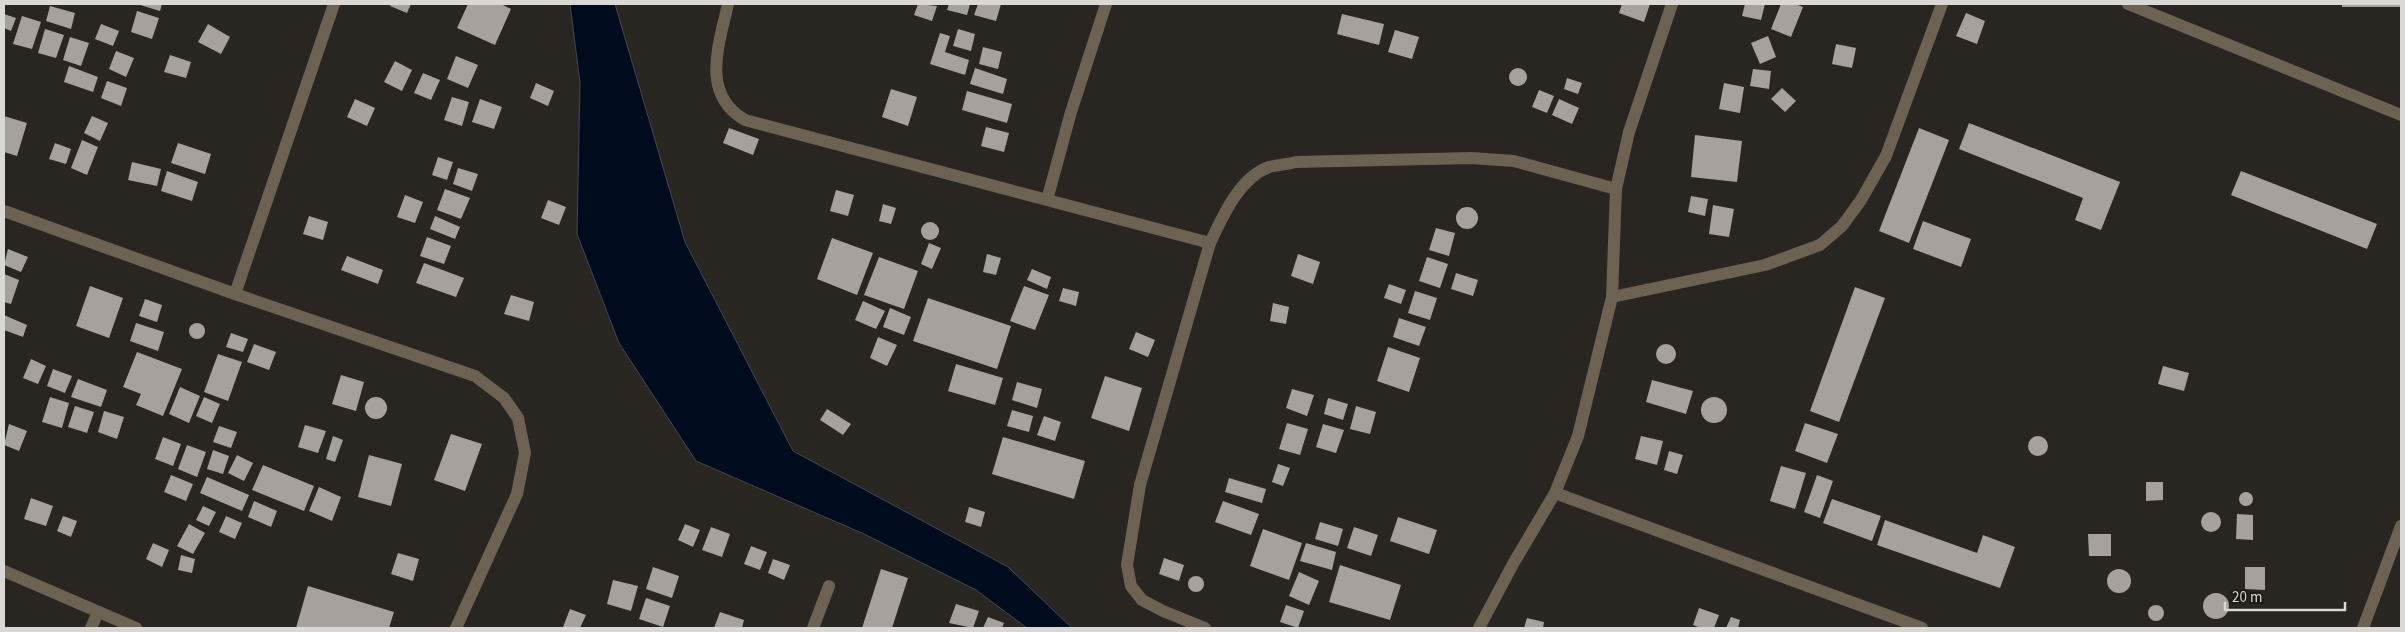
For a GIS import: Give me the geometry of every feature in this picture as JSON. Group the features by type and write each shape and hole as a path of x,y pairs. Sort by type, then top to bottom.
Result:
{"street":[{"path":"235,294 334,4"},
{"path":"728,4 716,66 718,86 726,106 746,120 1210,243"},
{"path":"1047,200 1071,112 1106,4"},
{"path":"1479,628 1512,564 1554,493 1578,436 1612,297 1616,189 1629,132 1672,4"},
{"path":"1612,297 1765,265 1820,245 1842,226 1861,200 1886,156 1942,4"},
{"path":"2128,4 2401,114"},
{"path":"1205,628 1163,611 1142,600 1131,586 1128,565 1140,485 1210,243 1226,209 1248,180 1268,168 1296,162 1471,158 1514,161 1616,189"},
{"path":"4,210 235,294 475,376 504,398 518,418 525,453 517,494 456,628"},
{"path":"1554,493 1922,628"},
{"path":"2362,628 2401,526"},
{"path":"4,571 136,628"},
{"path":"813,628 829,586"},
{"path":"92,628 98,612"}],"water":[{"path":"570,4 615,4 685,242 793,451 1008,567 1072,628 1027,628 976,590 864,534 696,461 619,343 577,234 580,83"}],"building":[{"path":"137,4 162,4 160,11"},
{"path":"391,4 411,4 407,13 390,6"},
{"path":"468,4 501,4 511,9 495,45 457,28"},
{"path":"918,4 937,6 932,21 914,15"},
{"path":"949,4 970,4 967,15 947,10"},
{"path":"978,4 1001,4 996,21 974,15"},
{"path":"1622,4 1650,4 1644,22 1619,13"},
{"path":"1745,4 1765,4 1761,20 1742,16"},
{"path":"1781,4 1795,4 1803,7 1791,37 1771,29"},
{"path":"2342,4 2401,4 2401,7 2342,7"},
{"path":"50,6 75,13 71,29 46,21"},
{"path":"137,11 159,18 152,39 131,32"},
{"path":"1966,13 1985,21 1977,44 1956,36"},
{"path":"4,14 16,18 11,31 4,28"},
{"path":"1342,14 1384,24 1379,45 1337,34"},
{"path":"22,16 41,22 32,49 13,44"},
{"path":"101,24 119,31 113,46 95,39"},
{"path":"208,24 230,37 221,54 198,42"},
{"path":"45,29 64,35 56,58 38,53"},
{"path":"958,29 975,34 971,51 953,46"},
{"path":"1395,30 1419,37 1412,59 1388,52"},
{"path":"940,33 950,36 945,52 969,60 965,75 930,64"},
{"path":"1768,36 1776,57 1760,64 1751,43"},
{"path":"70,37 89,43 81,66 63,60"},
{"path":"1836,44 1856,48 1852,68 1832,64"},
{"path":"983,47 1002,52 998,69 979,64"},
{"path":"116,51 134,58 126,77 109,69"},
{"path":"170,55 191,62 186,78 164,72"},
{"path":"456,56 478,65 468,88 447,79"},
{"path":"395,61 412,70 402,91 384,82"},
{"path":"69,66 98,77 93,92 64,82"},
{"path":"975,68 1007,79 1003,94 970,84"},
{"path":"1514,68 1522,68 1527,73 1525,84 1514,86 1509,81 1509,73"},
{"path":"1753,69 1771,71 1769,89 1750,86"},
{"path":"423,73 440,80 431,100 414,93"},
{"path":"1567,78 1582,83 1578,94 1564,89"},
{"path":"107,81 127,88 121,106 101,98"},
{"path":"536,83 554,91 548,106 530,98"},
{"path":"1724,83 1744,87 1740,113 1719,109"},
{"path":"1782,88 1796,101 1785,112 1771,99"},
{"path":"891,89 917,97 908,126 882,117"},
{"path":"1539,90 1554,96 1547,113 1532,107"},
{"path":"967,91 1012,104 1007,123 962,110"},
{"path":"452,97 469,102 462,126 444,120"},
{"path":"355,99 375,108 367,126 347,117"},
{"path":"480,99 502,107 494,129 472,122"},
{"path":"1559,99 1579,108 1572,124 1552,115"},
{"path":"4,116 27,123 17,156 4,152"},
{"path":"92,116 108,123 100,141 84,133"},
{"path":"1969,123 2120,182 2101,230 2075,220 2083,198 1959,149"},
{"path":"986,127 1009,133 1004,152 981,146"},
{"path":"729,128 759,139 753,155 723,143"},
{"path":"1919,128 1949,140 1909,243 1879,231"},
{"path":"1695,135 1742,141 1737,182 1691,177"},
{"path":"82,140 98,147 87,175 71,168"},
{"path":"55,143 71,149 66,164 49,159"},
{"path":"178,143 211,154 205,174 171,163"},
{"path":"438,157 453,162 447,180 432,175"},
{"path":"132,162 161,169 157,186 128,180"},
{"path":"458,168 478,174 472,191 453,184"},
{"path":"167,171 198,182 192,201 161,191"},
{"path":"2241,171 2377,224 2367,249 2231,195"},
{"path":"445,189 470,198 461,219 437,210"},
{"path":"836,190 854,195 848,216 830,211"},
{"path":"405,195 423,202 415,223 397,217"},
{"path":"1691,196 1708,199 1705,216 1688,212"},
{"path":"548,200 566,207 559,225 541,218"},
{"path":"883,204 896,208 891,224 879,221"},
{"path":"1713,205 1734,209 1729,237 1709,234"},
{"path":"1467,207 1475,210 1478,218 1475,226 1467,229 1459,226 1456,218 1459,210"},
{"path":"309,216 328,222 323,240 303,234"},
{"path":"435,216 460,227 455,239 430,229"},
{"path":"1923,221 1971,239 1961,267 1913,249"},
{"path":"930,222 936,225 939,231 936,237 930,240 924,237 921,231 924,225"},
{"path":"1436,228 1455,233 1449,256 1429,250"},
{"path":"427,237 451,246 444,264 420,256"},
{"path":"832,238 873,253 857,295 817,279"},
{"path":"929,243 941,248 932,269 921,264"},
{"path":"8,249 28,257 21,272 4,265"},
{"path":"987,254 1001,258 996,275 983,272"},
{"path":"1298,254 1320,262 1313,284 1291,276"},
{"path":"347,256 383,270 378,284 341,270"},
{"path":"879,257 918,271 904,309 864,295"},
{"path":"1427,257 1448,264 1440,288 1419,281"},
{"path":"424,263 464,278 456,297 416,283"},
{"path":"1032,269 1051,277 1047,289 1027,280"},
{"path":"1456,273 1478,280 1473,296 1451,289"},
{"path":"4,274 19,280 11,304 4,302"},
{"path":"1389,284 1406,290 1401,304 1384,298"},
{"path":"90,286 123,298 109,338 76,326"},
{"path":"1024,286 1049,295 1035,330 1010,321"},
{"path":"1855,287 1885,298 1839,422 1810,411"},
{"path":"1063,288 1079,292 1076,306 1059,301"},
{"path":"1415,291 1437,298 1430,320 1408,313"},
{"path":"511,295 534,302 529,321 504,314"},
{"path":"928,298 1011,326 997,369 913,341"},
{"path":"145,299 162,305 157,322 139,316"},
{"path":"863,301 885,311 876,329 855,320"},
{"path":"1273,303 1289,307 1286,324 1270,321"},
{"path":"890,308 911,317 904,335 883,327"},
{"path":"4,315 27,325 23,337 4,330"},
{"path":"1399,318 1426,327 1419,346 1393,337"},
{"path":"136,323 164,332 158,351 130,341"},
{"path":"197,323 203,325 205,331 203,337 197,339 191,337 189,331 191,325"},
{"path":"1136,332 1155,340 1148,357 1129,349"},
{"path":"231,333 248,339 243,352 226,347"},
{"path":"878,337 897,345 887,366 870,358"},
{"path":"254,344 276,352 269,370 247,362"},
{"path":"1666,344 1673,347 1676,354 1673,361 1666,364 1659,361 1656,354 1659,347"},
{"path":"1388,347 1420,358 1409,392 1377,381"},
{"path":"137,352 182,369 163,416 136,405 141,394 123,387"},
{"path":"218,354 242,362 228,401 204,392"},
{"path":"31,359 46,366 38,384 23,378"},
{"path":"956,364 1003,378 995,405 948,391"},
{"path":"2163,366 2189,373 2184,391 2158,384"},
{"path":"53,369 72,376 65,393 47,386"},
{"path":"341,375 364,382 356,411 332,404"},
{"path":"1105,376 1142,388 1129,431 1091,418"},
{"path":"78,379 107,390 101,407 71,397"},
{"path":"1652,380 1693,391 1686,414 1646,402"},
{"path":"1017,382 1042,389 1037,408 1012,400"},
{"path":"180,387 200,396 189,423 169,414"},
{"path":"1292,389 1314,395 1307,416 1286,408"},
{"path":"50,397 69,403 62,428 42,422"},
{"path":"204,397 220,404 212,423 196,416"},
{"path":"376,397 384,400 387,408 384,416 376,419 368,416 365,408 368,400"},
{"path":"1714,397 1723,401 1727,410 1723,419 1714,423 1705,419 1701,410 1705,401"},
{"path":"1328,398 1348,404 1343,420 1324,414"},
{"path":"75,406 94,412 87,433 68,427"},
{"path":"1356,406 1376,412 1370,434 1350,429"},
{"path":"827,409 851,424 843,435 820,420"},
{"path":"1012,410 1033,416 1029,432 1007,426"},
{"path":"104,411 124,417 117,439 98,432"},
{"path":"1044,416 1061,422 1055,441 1037,435"},
{"path":"1287,423 1308,429 1300,455 1279,449"},
{"path":"1805,423 1838,434 1827,463 1795,451"},
{"path":"9,424 27,431 19,451 4,445"},
{"path":"1323,424 1344,430 1336,453 1316,447"},
{"path":"305,425 326,431 318,453 298,447"},
{"path":"219,426 237,432 231,448 213,442"},
{"path":"451,434 482,444 465,491 434,480"},
{"path":"333,436 343,440 335,462 326,459"},
{"path":"1641,436 1663,441 1657,465 1635,459"},
{"path":"2038,436 2045,439 2048,446 2045,453 2038,456 2031,453 2028,446 2031,439"},
{"path":"163,437 181,444 173,466 155,459"},
{"path":"1003,437 1085,461 1074,499 992,474"},
{"path":"187,445 206,452 197,477 178,469"},
{"path":"213,450 229,456 223,474 207,469"},
{"path":"1669,451 1683,455 1677,474 1664,470"},
{"path":"237,455 253,463 244,481 228,473"},
{"path":"369,455 402,464 391,506 358,497"},
{"path":"1278,464 1290,468 1283,486 1272,482"},
{"path":"263,465 314,486 304,511 252,490"},
{"path":"1781,466 1806,473 1795,509 1770,501"},
{"path":"171,475 193,484 186,501 164,492"},
{"path":"1817,475 1833,481 1820,518 1804,512"},
{"path":"207,477 249,495 242,511 200,493"},
{"path":"1229,478 1266,489 1262,503 1225,492"},
{"path":"2146,482 2163,482 2163,500 2146,501"},
{"path":"319,487 341,497 332,521 309,511"},
{"path":"2243,492 2249,492 2253,499 2249,506 2243,506 2239,502 2239,496"},
{"path":"31,498 53,506 46,526 24,519"},
{"path":"1832,499 1881,516 1872,541 1823,523"},
{"path":"254,501 277,511 271,527 248,517"},
{"path":"1223,501 1259,514 1251,535 1215,522"},
{"path":"203,506 216,512 209,526 196,520"},
{"path":"969,507 985,512 981,527 965,522"},
{"path":"2211,512 2218,515 2221,522 2218,529 2211,532 2204,529 2201,522 2204,515"},
{"path":"2237,514 2253,515 2253,540 2236,539"},
{"path":"63,516 77,521 71,537 57,531"},
{"path":"226,516 242,523 235,539 219,532"},
{"path":"1398,517 1437,530 1429,554 1390,541"},
{"path":"1885,520 1977,553 1983,535 2015,547 2000,588 1877,545"},
{"path":"1320,522 1343,529 1338,546 1315,539"},
{"path":"189,524 205,533 193,554 177,546"},
{"path":"685,524 700,530 693,547 678,540"},
{"path":"711,527 730,534 722,557 702,550"},
{"path":"1354,527 1378,535 1371,556 1347,548"},
{"path":"1263,529 1302,543 1289,580 1250,566"},
{"path":"2088,534 2111,534 2111,556 2089,556"},
{"path":"153,543 169,550 162,567 146,559"},
{"path":"1306,543 1336,552 1332,570 1300,561"},
{"path":"751,546 767,552 760,570 744,564"},
{"path":"398,553 419,559 413,581 391,574"},
{"path":"181,555 195,559 192,573 178,570"},
{"path":"1164,558 1184,565 1179,581 1159,574"},
{"path":"773,559 790,565 784,580 768,573"},
{"path":"1340,565 1401,585 1390,620 1329,602"},
{"path":"653,567 679,576 672,598 646,589"},
{"path":"2245,567 2265,567 2265,590 2245,589"},
{"path":"881,569 908,578 892,628 862,628"},
{"path":"2119,569 2124,570 2130,576 2130,586 2124,592 2119,593 2114,592 2108,586 2107,581 2108,576 2114,570"},
{"path":"1299,572 1319,581 1309,605 1289,596"},
{"path":"1196,576 1202,578 1204,584 1202,590 1196,592 1190,590 1188,584 1190,578"},
{"path":"613,580 638,586 631,611 607,604"},
{"path":"308,586 394,612 389,628 296,628"},
{"path":"2216,593 2225,597 2229,606 2225,615 2216,619 2207,615 2203,606 2207,597"},
{"path":"646,598 670,606 663,627 639,619"},
{"path":"956,604 979,611 973,628 949,623"},
{"path":"1286,605 1304,611 1298,628 1280,622"},
{"path":"2153,605 2159,605 2164,610 2162,619 2153,621 2148,616 2148,610"},
{"path":"1699,608 1719,615 1714,628 1701,628 1693,625"},
{"path":"570,609 586,615 580,628 563,627"},
{"path":"720,612 744,620 742,628 714,628"},
{"path":"988,617 1004,623 1002,628 983,628"},
{"path":"1731,617 1740,620 1738,628 1726,628"},
{"path":"1527,618 1544,622 1543,628 1524,628"}]}
